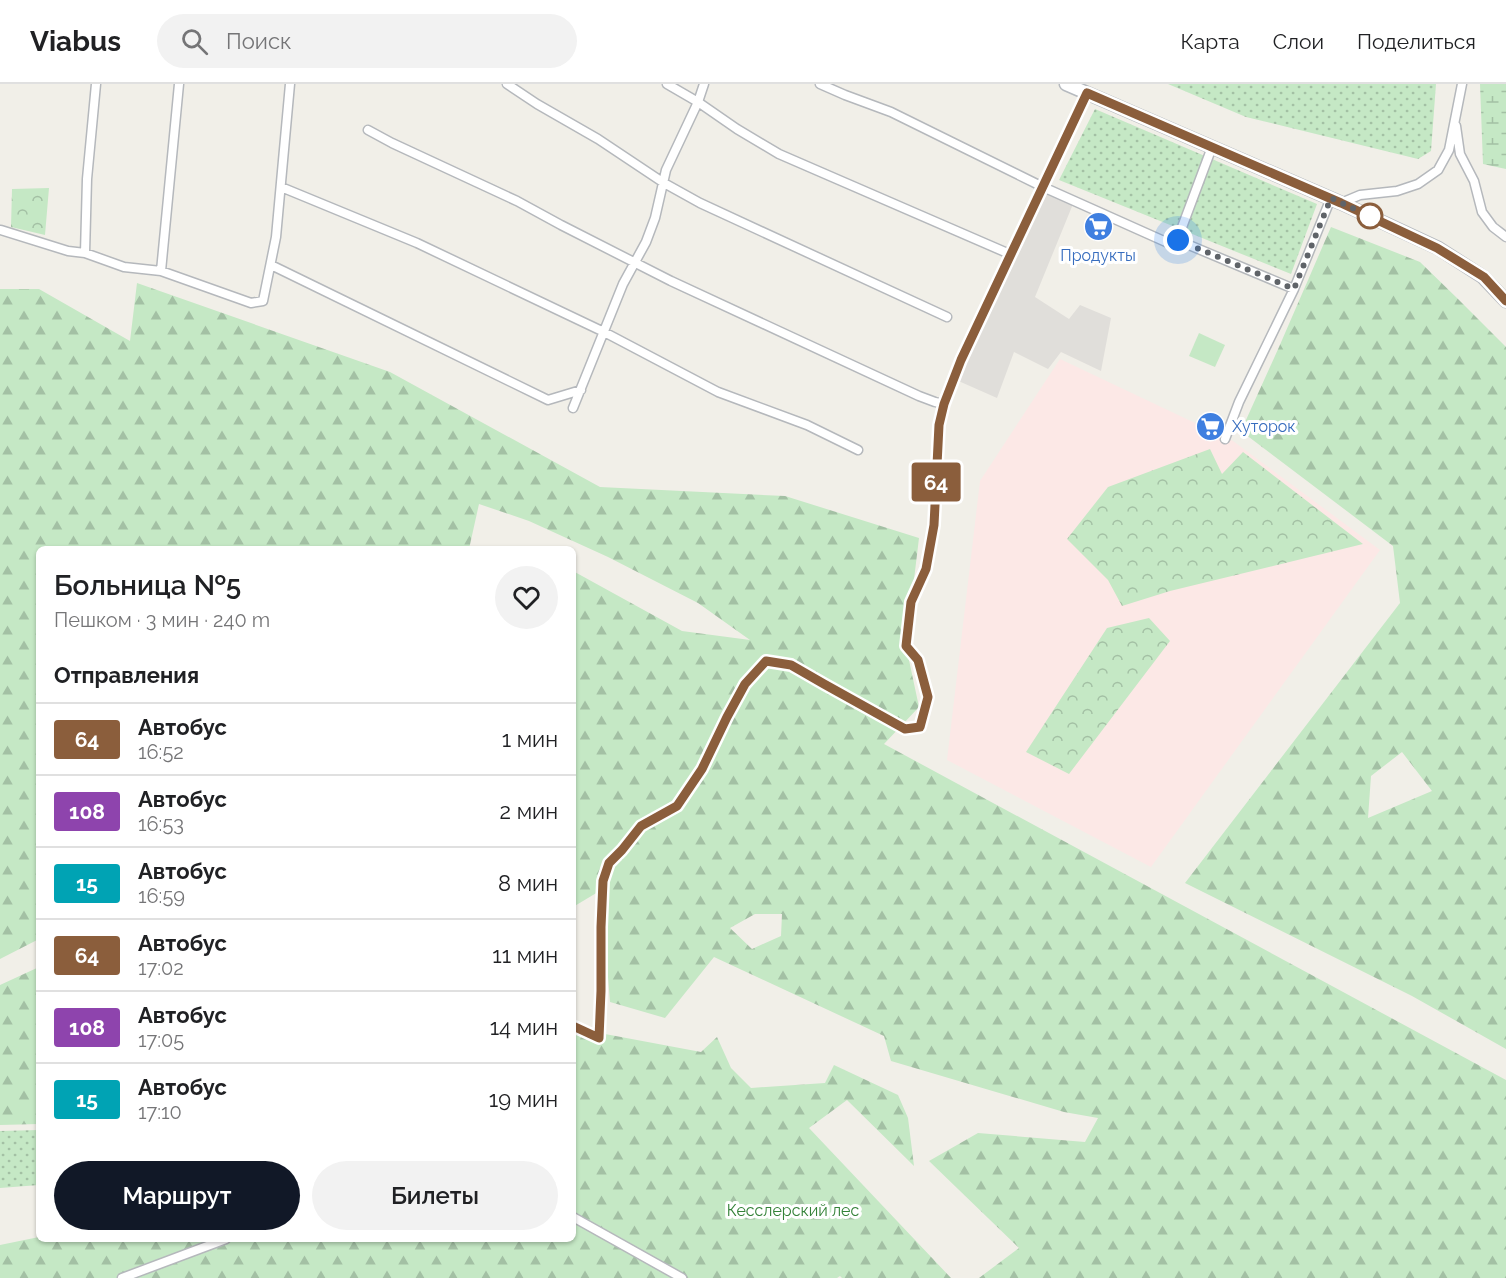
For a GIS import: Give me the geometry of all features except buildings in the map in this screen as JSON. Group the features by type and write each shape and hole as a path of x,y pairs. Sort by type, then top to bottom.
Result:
{"main road":[{"path":"1066,84 1336,201 1437,248 1484,277 1506,301"}],"street":[{"path":"85,253 87,179 96,84"},
{"path":"161,271 179,84"},
{"path":"1,230 68,251 85,253 124,267 161,271 251,303 263,301 276,237 290,84"},
{"path":"507,84 598,139 664,183 700,203 947,317"},
{"path":"667,84 779,154 1011,255"},
{"path":"573,408 623,284 646,242 655,218 666,170 704,84"},
{"path":"820,84 891,112 1044,186 1176,243 1294,289"},
{"path":"1225,439 1239,402 1336,201 1418,184 1438,170 1449,150 1462,84"},
{"path":"576,1027 599,1038 603,881 609,863 641,826 677,806 702,769 745,684 766,661 791,665 905,729 920,727 928,697 918,660 906,646 911,602 926,569 934,525 939,425 944,404 961,360 1087,93"},
{"path":"1455,121 1460,154 1474,181 1482,212 1493,227 1506,237"},
{"path":"368,130 517,201 671,281 757,322 919,396 944,404"},
{"path":"1176,243 1212,147"},
{"path":"281,186 417,243 604,332 718,392 807,425 858,450"},
{"path":"271,265 548,400 581,390"},
{"path":"576,1219 682,1278"},
{"path":"123,1278 218,1242"}],"shaded area":[{"path":"1045,190 1073,204 1035,297 1069,319 1080,305 1111,318 1101,371 1061,352 1048,369 1014,352 997,398 954,379"},
{"path":"1060,359 1233,441 1380,550 1151,867 947,760 980,481"}],"green space":[{"path":"1168,84 1436,84 1431,151 1418,159 1246,117"},
{"path":"1480,84 1506,84 1506,169 1483,164"},
{"path":"1095,109 1317,204 1291,274 1059,180"},
{"path":"49,188 45,235 11,227 12,189"},
{"path":"1331,227 1420,262 1506,347 1506,1049 1412,996 1185,883 1400,603 1393,546 1241,431","holes":["1402,752 1432,791 1368,818 1371,776"]},
{"path":"137,283 390,372 600,487 785,496 919,538 906,646 919,707 884,744 1506,1080 1506,1278 979,1278 1019,1248 929,1161 978,1133 1085,1142 1098,1118 1064,1112 891,1061 884,1036 714,957 665,1018 610,1002 603,889 576,905 576,573 682,631 750,640 698,603 608,557 529,521 479,504 470,546 36,546 36,941 0,959 0,289 39,289 130,341","holes":["755,914 782,914 781,936 752,949 730,928"]},
{"path":"1199,333 1225,345 1215,367 1189,356"},
{"path":"1210,449 1222,474 1243,452 1363,544 1170,591 1122,606 1108,580 1067,539 1108,487"},
{"path":"1149,618 1170,641 1069,774 1026,752 1107,628"},
{"path":"36,968 36,1124 0,1125 0,985"},
{"name":"Кесслерский лес","path":"576,1029 701,1052 717,1037 731,1068 751,1088 825,1083 834,1065 898,1095 908,1118 914,1166 847,1100 809,1128 951,1278 842,1278 840,1276 837,1278 0,1278 0,1245 36,1238 36,1242 576,1242"},
{"path":"36,1130 36,1185 0,1188 0,1131"}],"bus line":[{"name":"64","path":"576,1027 599,1038 603,881 609,863 641,826 677,806 702,769 745,684 766,661 791,665 905,729 920,727 928,697 918,660 906,646 911,602 926,569 934,525 939,425 944,404 961,360 1087,93 1341,203 1437,248 1484,277 1506,301"}],"place":[{"name":"Продукты","path":"1098,227"},
{"name":"Хуторок","path":"1211,426"}],"route":[{"path":"1178,240 1294,289 1331,198 1370,216"}]}
